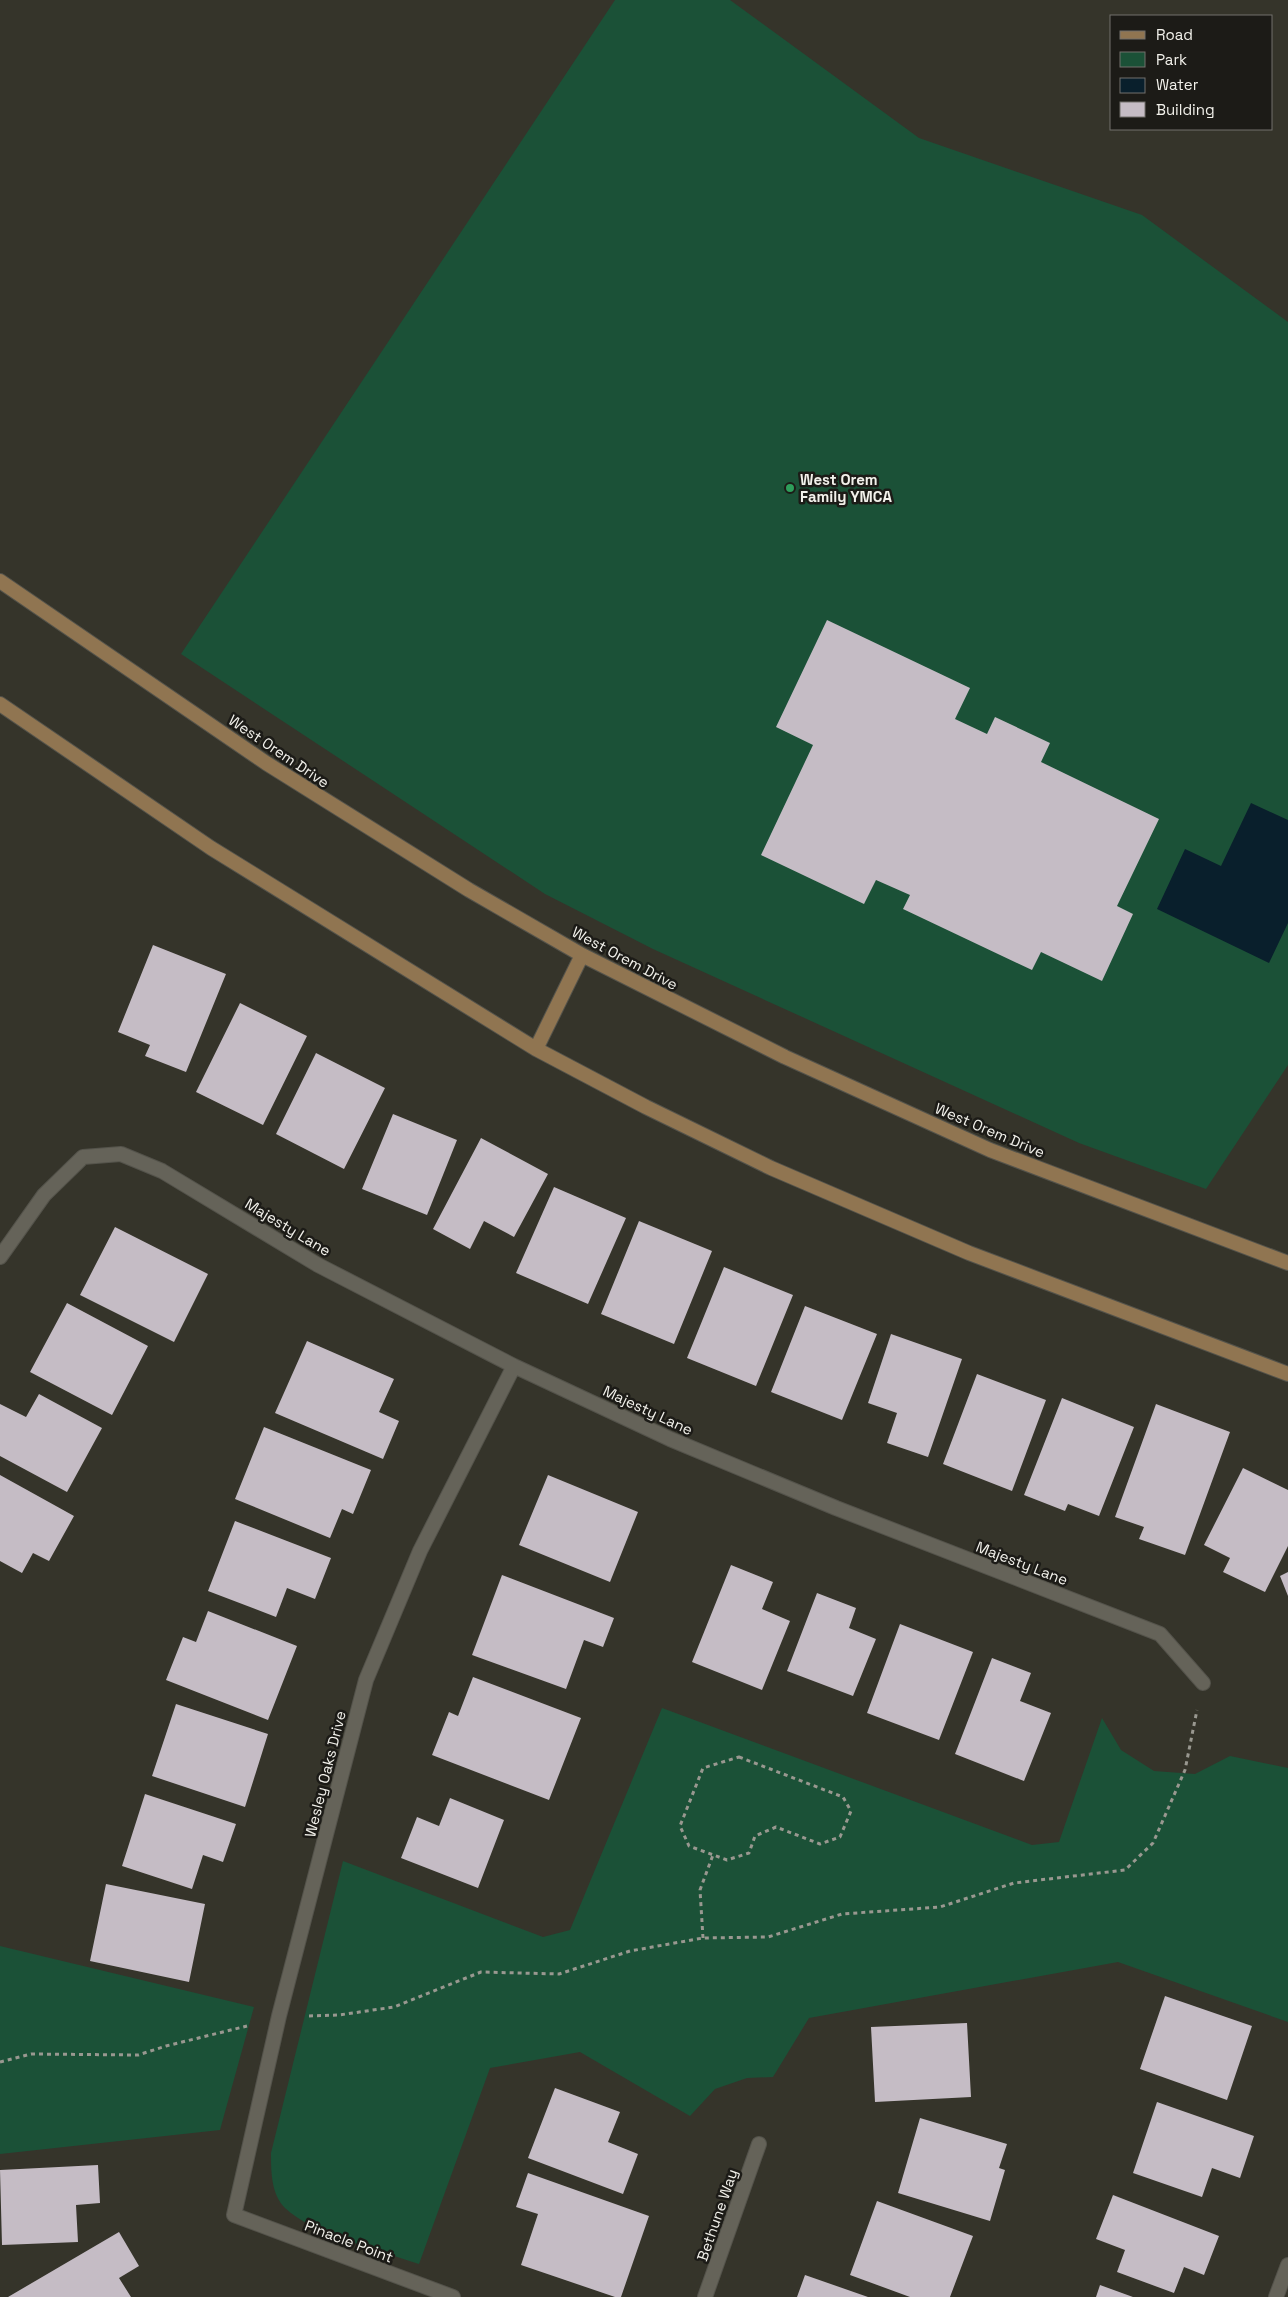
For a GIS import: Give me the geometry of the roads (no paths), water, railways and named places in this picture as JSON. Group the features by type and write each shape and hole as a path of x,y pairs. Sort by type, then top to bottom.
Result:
{"main road":[{"name":"West Orem Drive","path":"0,580 274,768 469,890 582,955 785,1057 990,1150 1288,1263"},
{"path":"0,704 211,848 536,1049 646,1107 771,1168 969,1253 1288,1374"},
{"path":"536,1049 582,955"}],"street":[{"name":"Majesty Lane","path":"0,1257 44,1194 83,1157 121,1154 162,1170 318,1265 514,1366 670,1439 818,1501 1160,1634 1203,1683"},
{"name":"Wesley Oaks Drive","path":"234,2215 279,2016 366,1680 420,1551 514,1366"},
{"name":"Bethune Way","path":"705,2297 759,2144"},
{"name":"Pinacle Point","path":"234,2215 453,2297"},
{"path":"1276,2297 1288,2265"}],"water":[{"path":"1251,803 1288,820 1288,923 1269,963 1157,909 1185,849 1221,866"}],"place":[{"name":"West Orem Family YMCA","path":"790,488"}]}
